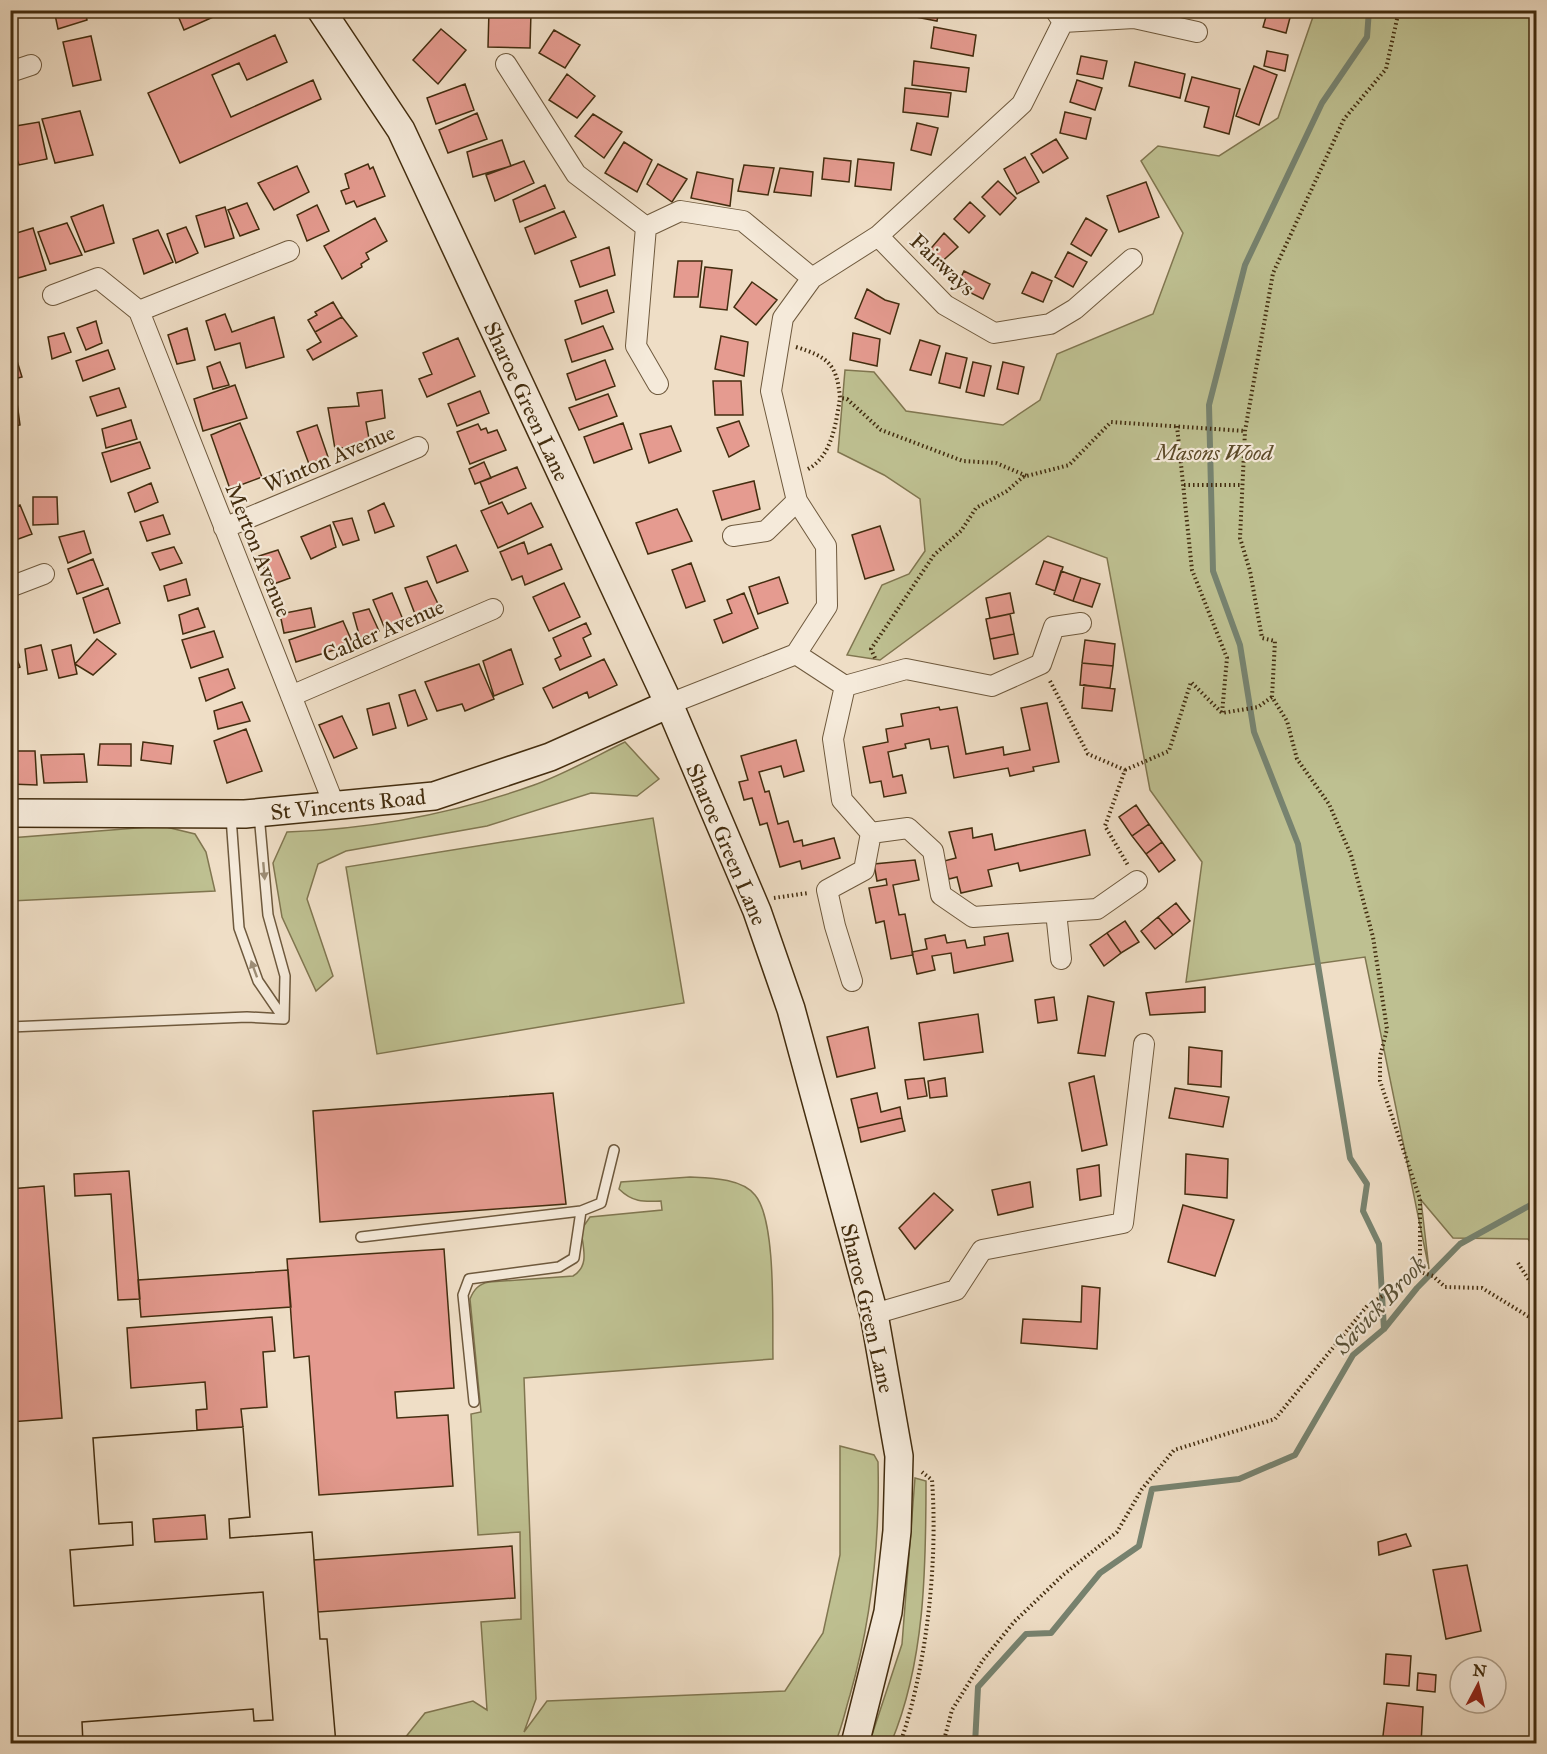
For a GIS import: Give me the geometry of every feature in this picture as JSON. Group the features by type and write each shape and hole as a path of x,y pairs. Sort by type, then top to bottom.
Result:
{"street":[{"name":"Sharoe Green Lane","path":"321,10 401,130 669,705 753,902 791,1009 874,1314 899,1456 897,1531 888,1612 855,1743"},
{"name":"Fairways","path":"796,654 827,606 826,546 797,501 771,391 781,342 783,318 812,278 878,236 1022,104 1059,16 1134,18 1197,32"},
{"path":"506,64 576,174 646,227"},
{"path":"10,72 31,65"},
{"path":"646,227 681,211 742,221 812,278"},
{"path":"646,227 636,346 658,384"},
{"name":"Fairways","path":"878,236 945,305 994,333 1050,324 1075,309 1132,259"},
{"path":"53,295 98,278 139,310 289,251"},
{"name":"Merton Avenue","path":"139,310 335,807"},
{"name":"Winton Avenue","path":"225,528 418,447"},
{"path":"733,536 766,531 797,501"},
{"path":"10,587 44,574"},
{"name":"Calder Avenue","path":"291,696 493,609"},
{"path":"669,705 796,654 845,686 906,669 992,686 1041,664 1054,627 1081,623"},
{"path":"845,686 833,739 842,800 871,832"},
{"name":"St Vincents Road","path":"10,813 259,813 434,796 550,757 669,705"},
{"path":"871,832 908,828 933,851 942,895 973,917 1097,909 1137,881"},
{"path":"852,981 834,926 827,890 864,870 871,832"},
{"path":"1056,912 1061,959"},
{"path":"874,1314 956,1290 982,1250 1123,1223 1144,1044"}],"lane":[{"path":"259,813 268,915 285,976 284,1019"},
{"path":"231,814 239,928 258,981 284,1019"},
{"path":"10,1027 247,1017 284,1019"},
{"path":"361,1237 581,1211 601,1203 614,1150"},
{"path":"474,1402 464,1295 469,1279 559,1267 574,1258 581,1211"}],"path":[{"path":"1399,10 1386,69 1344,119 1273,273 1245,431 1240,538 1250,571 1262,638 1275,641 1272,697 1287,722 1297,759 1329,804 1351,855 1373,937 1387,1029 1380,1057 1380,1081 1420,1199 1422,1272"},
{"path":"781,342 822,355 838,374 840,398 836,425 829,445 814,466 791,478"},
{"path":"840,398 847,399 881,430 963,460 996,463 1027,476"},
{"path":"883,676 871,648 934,555 961,531 976,508 1027,476 1069,465 1111,422 1201,426 1245,431"},
{"path":"1177,426 1192,570 1227,658 1222,713"},
{"path":"1184,485 1242,485"},
{"path":"1041,664 1088,754 1124,770 1169,751 1191,682 1222,713"},
{"path":"1222,713 1258,707 1272,697"},
{"path":"1124,770 1105,826 1137,881"},
{"path":"753,902 827,890"},
{"path":"1518,1263 1536,1291"},
{"path":"1422,1272 1433,1276 1445,1287 1482,1288 1536,1321"},
{"path":"943,1743 952,1710 983,1660 1014,1622 1063,1575 1117,1532 1142,1489 1174,1450 1275,1419 1367,1306 1422,1272"},
{"path":"899,1456 932,1480 936,1528 928,1608 918,1670 900,1743"}],"green space":[{"name":"Masons Wood","path":"1315,11 1536,11 1536,1249 1528,1239 1453,1238 1421,1200 1429,1269 1365,957 1186,982 1202,862 1150,790 1107,558 1048,536 880,660 847,655 882,585 909,574 925,551 920,499 884,475 838,452 845,370 874,372 906,411 1003,425 1040,400 1057,354 1153,314 1183,233 1141,161 1158,146 1219,156 1278,118"},
{"path":"625,742 659,779 637,796 591,793 487,826 346,851 318,864 307,899 333,976 316,991 282,917 273,863 287,832 381,823 474,804 546,781"},
{"path":"653,818 684,1003 377,1054 346,867"},
{"path":"162,826 195,834 206,852 215,891 11,901 10,838"},
{"path":"690,1177 724,1180 742,1185 755,1195 762,1208 767,1227 772,1273 773,1359 524,1378 536,1699 524,1732 547,1701 785,1691 823,1633 840,1555 840,1446 874,1455 878,1462 878,1521 873,1580 864,1637 842,1725 835,1743 400,1744 425,1713 473,1701 487,1710 481,1622 521,1619 520,1532 478,1535 471,1414 481,1412 470,1299 472,1295 480,1286 489,1282 573,1276 584,1262 581,1230 590,1217 662,1210 661,1201 638,1200 624,1193 619,1189 621,1182"},
{"path":"915,1478 926,1481 924,1581 917,1648 911,1680 891,1743 869,1744 902,1644"}],"building":[{"path":"54,10 85,10 87,20 58,29"},
{"path":"180,10 229,10 184,30 179,18 182,16"},
{"path":"489,10 531,12 530,48 488,47"},
{"path":"896,10 939,10 937,21 895,13"},
{"path":"1268,10 1292,10 1286,33 1263,27"},
{"path":"934,27 976,35 973,56 931,48"},
{"path":"441,29 466,50 438,84 413,60"},
{"path":"554,30 580,45 565,68 539,53"},
{"path":"275,35 287,62 247,80 239,63 212,75 231,117 313,80 321,99 180,163 148,93"},
{"path":"91,36 101,80 73,86 63,42"},
{"path":"1267,51 1288,55 1285,71 1264,66"},
{"path":"1081,56 1107,61 1103,79 1077,74"},
{"path":"914,61 969,68 966,92 912,85"},
{"path":"1135,62 1185,74 1180,98 1129,86"},
{"path":"1254,66 1277,75 1259,125 1236,116"},
{"path":"567,74 595,96 577,118 549,100"},
{"path":"1192,77 1240,89 1229,134 1204,127 1209,107 1185,101"},
{"path":"1077,80 1102,88 1095,110 1070,102"},
{"path":"465,84 474,110 436,124 427,98"},
{"path":"905,88 951,93 948,117 903,112"},
{"path":"80,111 93,155 55,163 42,119"},
{"path":"1065,112 1091,118 1086,139 1060,133"},
{"path":"477,113 487,139 448,153 439,130"},
{"path":"593,114 622,132 604,158 575,136"},
{"path":"39,122 47,159 19,165 10,138 10,127"},
{"path":"917,123 938,128 931,155 911,150"},
{"path":"1056,139 1068,158 1043,173 1031,154"},
{"path":"502,140 511,166 473,177 467,152"},
{"path":"624,142 652,160 637,192 605,173"},
{"path":"1025,157 1039,182 1017,194 1004,169"},
{"path":"824,158 851,161 849,182 822,179"},
{"path":"858,159 894,163 891,190 855,186"},
{"path":"524,161 534,183 495,201 486,175"},
{"path":"368,164 370,169 373,167 385,196 357,207 354,201 346,204 341,191 349,188 345,174"},
{"path":"658,164 687,179 672,202 647,184"},
{"path":"744,165 774,168 768,195 738,191"},
{"path":"297,166 309,192 274,210 258,183"},
{"path":"780,168 813,172 811,196 774,192"},
{"path":"697,172 733,179 730,206 691,198"},
{"path":"998,181 1016,198 1000,215 982,197"},
{"path":"1146,182 1159,217 1119,232 1107,196"},
{"path":"545,185 555,208 520,222 513,200"},
{"path":"970,202 985,216 969,233 954,219"},
{"path":"247,203 259,229 240,236 228,210"},
{"path":"103,205 114,243 85,252 71,217"},
{"path":"317,205 329,231 307,241 297,215"},
{"path":"225,207 234,238 205,247 196,216"},
{"path":"564,211 576,237 535,254 525,228"},
{"path":"375,218 387,241 366,253 369,259 361,264 362,267 342,279 324,246"},
{"path":"1086,218 1107,230 1091,256 1071,244"},
{"path":"67,223 82,255 50,264 38,232"},
{"path":"186,227 198,253 176,263 167,234"},
{"path":"33,228 46,270 18,278 10,256 10,235"},
{"path":"158,230 173,262 144,274 133,239"},
{"path":"944,233 958,247 937,266 927,253"},
{"path":"609,247 615,275 580,287 571,261"},
{"path":"1068,252 1087,262 1073,287 1055,277"},
{"path":"678,261 702,261 698,297 674,297"},
{"path":"705,267 732,270 727,310 700,307"},
{"path":"964,271 990,284 983,299 957,286"},
{"path":"1032,272 1052,281 1043,302 1022,293"},
{"path":"752,282 777,300 756,325 734,307"},
{"path":"867,289 885,300 899,304 890,334 855,318"},
{"path":"607,290 614,312 582,324 575,301"},
{"path":"333,302 342,317 315,332 308,320 317,315 315,312"},
{"path":"225,314 232,332 274,317 284,357 246,368 240,343 215,350 206,321"},
{"path":"342,317 357,336 313,360 307,350 321,342 315,332"},
{"path":"96,321 102,343 86,350 77,328"},
{"path":"603,326 613,349 572,362 565,340"},
{"path":"187,328 195,360 177,364 168,335"},
{"path":"64,333 71,352 52,359 48,337"},
{"path":"853,333 880,339 877,366 850,360"},
{"path":"721,336 748,342 744,376 715,369"},
{"path":"458,338 475,376 427,397 419,379 432,374 423,353"},
{"path":"920,340 940,346 931,375 910,370"},
{"path":"13,348 22,377 10,380 10,349"},
{"path":"108,350 115,369 83,381 76,361"},
{"path":"946,353 967,358 960,388 939,383"},
{"path":"605,360 615,386 576,400 567,374"},
{"path":"220,362 229,385 213,389 207,367"},
{"path":"973,362 991,366 984,396 966,392"},
{"path":"1003,362 1024,367 1018,394 997,389"},
{"path":"713,381 741,381 743,415 715,415"},
{"path":"235,385 247,418 203,431 194,399"},
{"path":"15,388 20,425 10,427 10,389"},
{"path":"119,388 126,407 97,416 90,397"},
{"path":"382,390 385,418 366,422 370,444 335,449 328,408 359,406 357,393"},
{"path":"480,391 489,413 457,426 448,404"},
{"path":"608,394 617,416 579,430 569,408"},
{"path":"131,420 137,439 106,448 102,429"},
{"path":"739,421 749,446 729,457 717,428"},
{"path":"240,423 262,477 230,489 211,435"},
{"path":"623,423 632,449 594,463 584,437"},
{"path":"478,424 481,430 486,428 488,433 497,430 506,450 470,464 457,432"},
{"path":"317,425 328,457 309,464 297,432"},
{"path":"671,426 681,451 649,463 640,434"},
{"path":"140,442 150,468 111,482 102,453"},
{"path":"484,462 491,478 475,484 469,469"},
{"path":"517,467 526,488 489,504 480,482"},
{"path":"754,481 760,509 722,520 713,491"},
{"path":"151,483 158,502 135,512 128,493"},
{"path":"33,497 57,497 58,524 33,525"},
{"path":"502,502 508,514 531,503 543,527 498,548 481,511"},
{"path":"384,503 394,526 375,533 368,511"},
{"path":"20,505 32,534 13,541 10,509"},
{"path":"677,509 692,541 648,554 636,523"},
{"path":"163,515 170,534 147,541 140,522"},
{"path":"352,518 359,540 343,545 333,522"},
{"path":"330,525 336,547 311,559 301,537"},
{"path":"880,526 894,570 865,579 852,535"},
{"path":"84,531 91,553 68,563 59,537"},
{"path":"524,542 528,554 551,544 562,569 525,585 522,576 512,580 500,552"},
{"path":"456,545 468,571 437,583 427,557"},
{"path":"174,547 182,563 160,570 152,553"},
{"path":"278,550 290,578 271,585 259,556"},
{"path":"93,559 103,585 77,594 68,569"},
{"path":"1044,561 1063,567 1055,591 1036,584"},
{"path":"691,563 705,601 686,608 672,570"},
{"path":"1061,571 1081,578 1073,601 1054,594"},
{"path":"779,577 788,603 758,614 749,587"},
{"path":"1081,578 1100,584 1092,607 1073,601"},
{"path":"186,579 190,595 168,601 164,586"},
{"path":"427,581 440,608 415,614 405,588"},
{"path":"564,583 580,617 549,631 533,597"},
{"path":"108,588 120,623 94,633 83,598"},
{"path":"392,593 404,622 385,629 373,600"},
{"path":"744,593 758,628 723,643 714,620 732,613 727,600"},
{"path":"1010,593 1014,613 990,618 986,598"},
{"path":"198,608 205,627 183,634 179,615"},
{"path":"311,608 315,627 284,633 280,614"},
{"path":"369,609 379,631 360,638 353,613"},
{"path":"1010,614 1014,634 990,639 986,619"},
{"path":"343,621 353,644 296,662 289,640"},
{"path":"586,623 591,634 583,638 591,656 560,670 555,659 561,656 553,638"},
{"path":"214,631 223,657 191,668 182,640"},
{"path":"1014,634 1018,654 994,659 990,639"},
{"path":"97,639 116,654 93,675 75,664"},
{"path":"1085,640 1115,644 1113,666 1082,663"},
{"path":"10,641 20,667 10,671"},
{"path":"41,645 47,670 28,674 25,649"},
{"path":"71,645 77,674 59,678 52,650"},
{"path":"511,649 523,684 494,696 483,661"},
{"path":"604,659 617,685 589,698 587,692 553,708 543,688"},
{"path":"1082,663 1113,666 1110,688 1080,685"},
{"path":"479,664 494,699 465,711 462,704 437,711 425,682"},
{"path":"228,669 235,688 206,701 199,678"},
{"path":"1084,685 1115,689 1112,711 1082,708"},
{"path":"415,690 427,719 408,726 399,695"},
{"path":"242,702 250,721 218,729 214,711"},
{"path":"389,703 396,728 373,735 367,709"},
{"path":"1047,703 1059,762 1033,767 1034,771 1010,776 1008,768 954,778 948,746 931,749 929,739 905,744 906,748 888,752 893,777 902,775 906,793 884,797 881,781 870,783 863,747 888,742 886,729 903,726 901,714 939,707 940,710 957,707 966,754 1003,747 1004,755 1030,750 1021,708"},
{"path":"342,716 357,748 334,758 319,725"},
{"path":"246,729 262,771 227,783 214,741"},
{"path":"796,740 804,771 784,777 781,766 759,772 765,792 769,791 778,824 788,821 794,842 802,840 803,846 834,838 840,858 802,869 800,861 780,867 767,823 760,825 752,798 744,800 739,782 748,780 741,756"},
{"path":"143,742 173,746 171,764 141,760"},
{"path":"100,744 131,744 131,766 98,765"},
{"path":"10,751 35,751 37,785 10,784"},
{"path":"84,754 87,782 44,783 41,755"},
{"path":"1136,805 1149,824 1132,836 1119,817"},
{"path":"1149,824 1162,842 1146,854 1132,836"},
{"path":"972,828 973,838 992,834 995,850 1085,830 1090,855 1020,871 1018,863 988,870 992,886 961,893 957,877 949,879 944,861 956,858 949,832"},
{"path":"1162,842 1175,860 1159,872 1146,854"},
{"path":"915,860 919,880 893,885 899,915 905,914 913,955 891,959 884,921 876,923 869,888 887,885 886,879 877,881 874,864"},
{"path":"1176,903 1190,921 1173,935 1158,917"},
{"path":"1158,917 1173,935 1155,949 1141,931"},
{"path":"1125,921 1139,942 1121,953 1107,933"},
{"path":"1008,933 1013,961 954,973 951,953 932,956 935,970 917,974 912,952 927,949 925,939 945,935 947,943 965,940 967,948 985,945 984,937"},
{"path":"1107,933 1121,953 1104,966 1090,945"},
{"path":"1205,987 1205,1012 1150,1015 1146,993"},
{"path":"1088,996 1114,1002 1105,1056 1078,1053"},
{"path":"1054,997 1057,1020 1038,1023 1035,1000"},
{"path":"978,1014 983,1052 924,1060 919,1023"},
{"path":"868,1027 875,1068 837,1077 827,1037"},
{"path":"1189,1047 1222,1051 1221,1087 1188,1084"},
{"path":"1094,1076 1107,1145 1082,1151 1069,1083"},
{"path":"924,1078 927,1096 908,1099 905,1080"},
{"path":"945,1078 947,1096 930,1098 928,1081"},
{"path":"1175,1088 1229,1097 1223,1127 1169,1118"},
{"path":"553,1093 566,1204 320,1222 313,1111"},
{"path":"877,1093 881,1112 900,1107 902,1118 858,1128 851,1099"},
{"path":"902,1118 905,1131 861,1142 858,1128"},
{"path":"1186,1154 1228,1159 1227,1198 1185,1194"},
{"path":"1099,1165 1101,1196 1080,1200 1077,1169"},
{"path":"129,1171 140,1299 118,1300 111,1194 75,1196 74,1174"},
{"path":"1030,1182 1033,1207 998,1215 992,1190"},
{"path":"44,1186 62,1418 10,1422 10,1189"},
{"path":"934,1193 953,1210 915,1249 899,1228"},
{"path":"1183,1205 1234,1220 1215,1276 1168,1262"},
{"path":"444,1249 454,1388 395,1392 397,1418 448,1415 453,1486 319,1495 309,1356 294,1358 287,1259"},
{"path":"288,1270 291,1307 141,1317 138,1280"},
{"path":"1082,1286 1100,1288 1097,1349 1021,1343 1023,1319 1081,1322"},
{"path":"272,1317 275,1351 263,1352 267,1407 241,1409 243,1427 197,1430 196,1410 207,1409 205,1382 131,1388 127,1328"},
{"path":"243,1427 250,1517 229,1519 230,1538 312,1532 320,1639 327,1639 336,1744 83,1744 82,1722 253,1709 254,1721 273,1720 263,1592 74,1606 70,1550 133,1545 132,1522 99,1524 93,1438","holes":["205,1515 207,1539 155,1542 153,1519"]},
{"path":"243,1427 250,1517 229,1519 230,1538 312,1532 320,1639 327,1639 336,1744 83,1744 82,1722 253,1709 254,1721 273,1720 263,1592 74,1606 70,1550 133,1545 132,1522 99,1524 93,1438"},
{"path":"1406,1534 1411,1546 1379,1555 1378,1542"},
{"path":"512,1546 515,1598 318,1612 314,1560"},
{"path":"1467,1565 1481,1631 1446,1639 1433,1570"},
{"path":"1386,1654 1411,1656 1409,1686 1384,1684"},
{"path":"1418,1673 1436,1675 1435,1692 1417,1690"},
{"path":"1387,1703 1423,1707 1421,1744 1382,1744"}],"waterway":[{"path":"1369,10 1367,37 1322,103 1245,265 1209,405 1213,571 1240,645 1254,732 1298,844 1350,1158 1367,1184 1363,1211 1379,1244 1384,1329"},
{"name":"Savick Brook","path":"975,1744 978,1687 1026,1634 1051,1633 1100,1573 1139,1546 1152,1489 1239,1479 1295,1455 1353,1355 1384,1329 1417,1288 1460,1244 1536,1202"}]}
